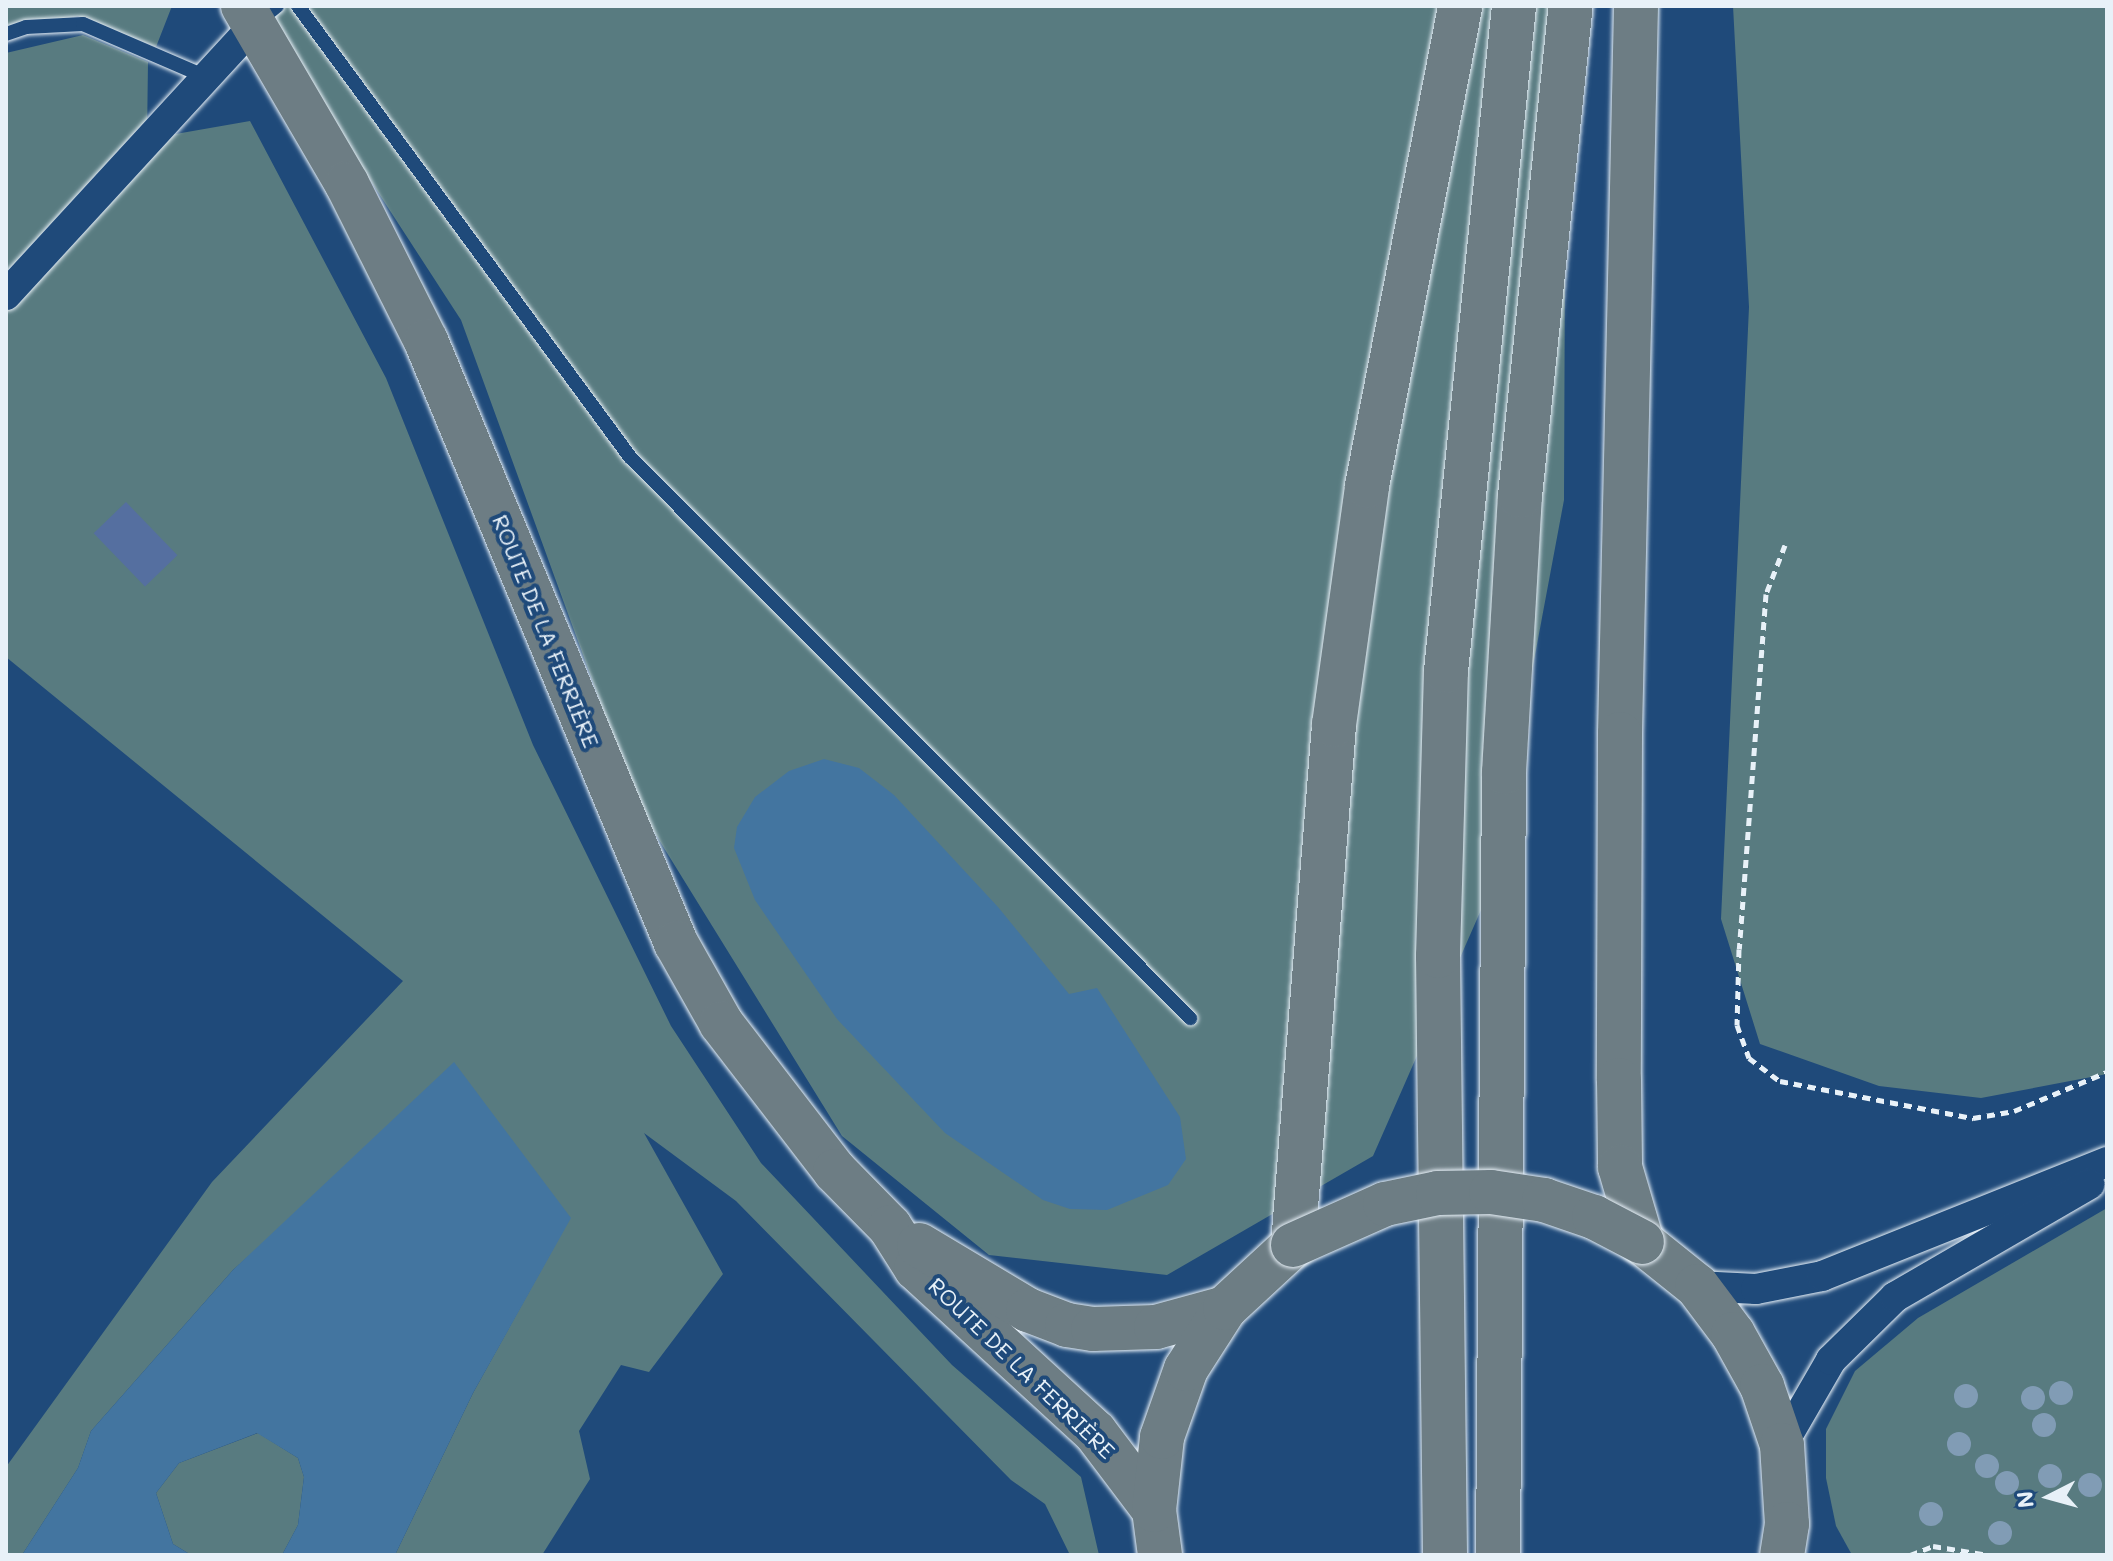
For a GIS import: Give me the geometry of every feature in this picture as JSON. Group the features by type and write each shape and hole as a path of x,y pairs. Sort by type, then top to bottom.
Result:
{"main road":[{"path":"1293,1245 1334,725 1367,486 1460,6"},
{"path":"1445,1555 1438,956 1446,671 1514,6"},
{"path":"1498,1555 1504,772 1520,496 1571,6"},
{"path":"1636,6 1620,718 1619,1080 1620,1167 1642,1242"},
{"name":"ROUTE DE LA FERRIÈRE","path":"259,12 426,341 676,943 721,1023 775,1097 890,1227 916,1268 1095,1432 1154,1510"},
{"path":"1160,1555 1154,1510 1167,1424 1186,1369 1225,1308 1293,1245 1385,1204 1438,1193 1491,1192 1544,1200 1594,1217 1642,1242 1697,1286 1733,1334 1762,1386 1782,1445 1794,1545"},
{"name":"ROUTE DE LA FERRIÈRE","path":"890,1227 1028,1310 1067,1325 1156,1327 1225,1308"}],"street":[{"path":"6,295 206,78 259,12"},
{"path":"1697,1286 1756,1289 1822,1276 2107,1162"},
{"path":"1782,1445 1831,1360 1895,1297 2107,1174"}],"lane":[{"path":"298,6 630,457 1190,1018"},
{"path":"6,34 26,27 83,24 206,78"}],"path":[{"path":"1785,545 1766,594 1739,949 1737,1025 1749,1058 1780,1081 1973,1118 2014,1111 2107,1072"},
{"path":"1910,1555 1933,1546 1988,1555"}],"green space":[{"path":"6,6 172,6 156,47 78,16 6,32"},
{"path":"257,6 1566,6 1564,500 1492,885 1373,1156 1167,1275 989,1255 842,1136 638,806 461,320"},
{"path":"1733,6 2107,6 2107,1074 1981,1098 1879,1086 1760,1044 1721,919 1749,307"},
{"path":"83,35 148,62 147,139 250,121 386,378 533,745 671,1026 761,1163 952,1365 1081,1477 1099,1555 1070,1555 1045,1504 1011,1480 736,1201 644,1133 723,1274 649,1372 621,1365 579,1431 590,1479 542,1555 395,1555 473,1393 570,1218 277,1231 233,1270 91,1431 78,1468 22,1555 6,1555 6,1467 212,1182 403,981 6,657 6,53"},
{"path":"2107,1208 2107,1555 1852,1555 1836,1526 1826,1478 1826,1429 1855,1371 1918,1318"},
{"path":"258,1433 298,1458 304,1477 298,1525 282,1555 191,1555 173,1544 156,1493 179,1463"}],"water":[{"path":"824,759 859,768 894,795 998,907 1069,994 1097,988 1180,1117 1186,1159 1168,1185 1107,1210 1070,1209 1043,1200 945,1133 837,1019 755,900 734,848 737,827 755,797 789,771"},
{"path":"454,1062 571,1218 473,1393 395,1555 282,1555 298,1525 304,1477 298,1458 257,1433 179,1463 156,1493 173,1544 191,1555 22,1555 78,1468 91,1431 233,1270"}],"building":[{"path":"126,502 177,555 145,586 94,533"}]}
